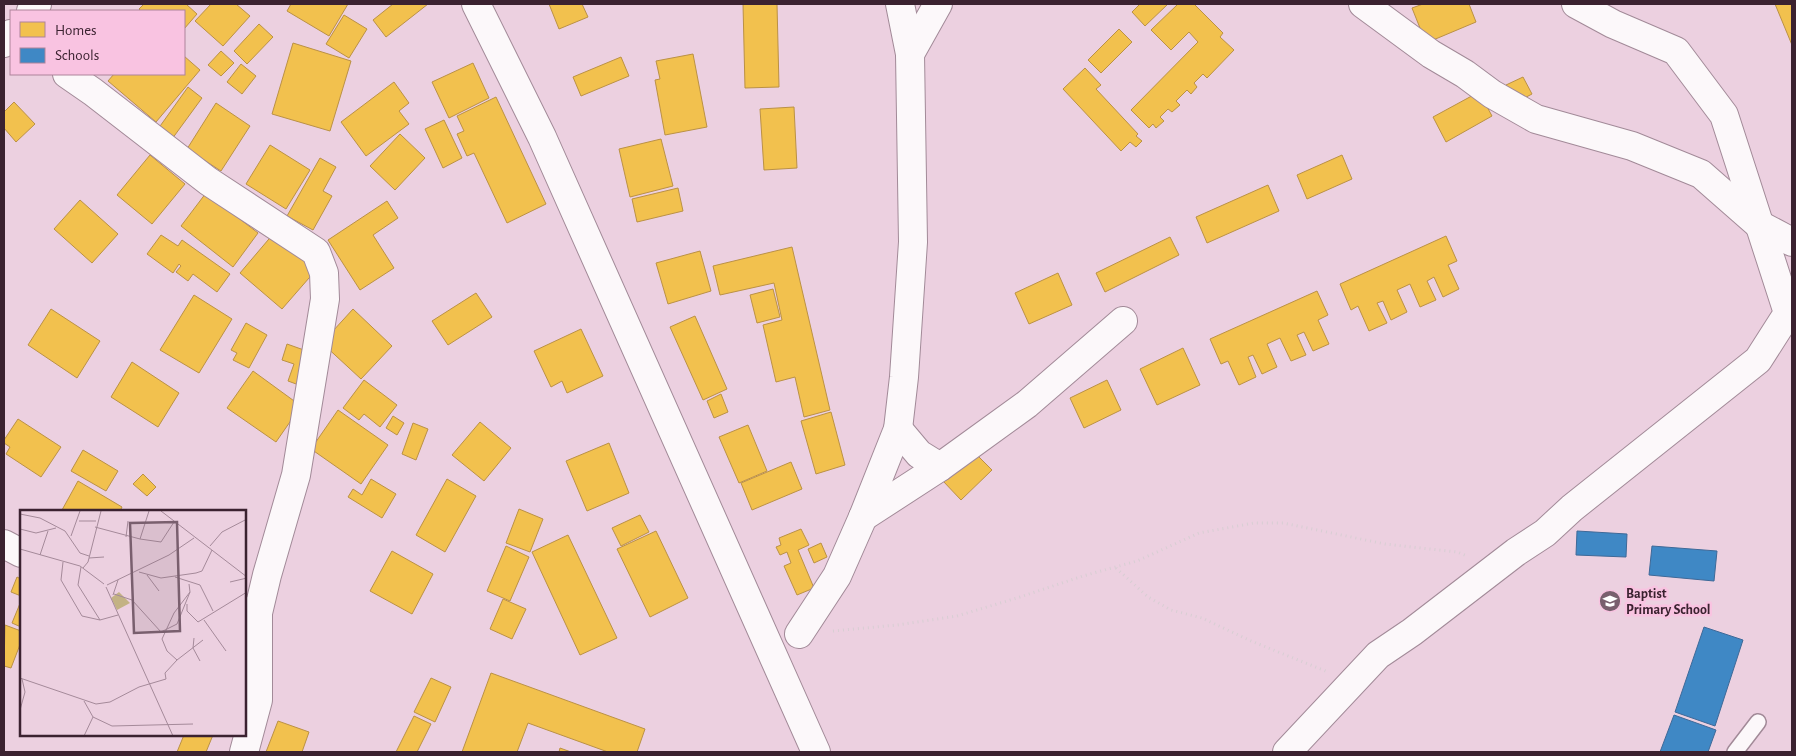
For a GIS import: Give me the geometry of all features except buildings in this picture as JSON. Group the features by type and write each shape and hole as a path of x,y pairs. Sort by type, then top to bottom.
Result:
{"street":[{"path":"476,4 542,137 816,752"},
{"path":"799,634 837,576 898,429 904,377 912,242 910,54 900,4"},
{"path":"910,54 938,4"},
{"path":"1364,4 1431,54 1536,120 1632,146 1701,174 1758,224 1792,242"},
{"path":"1287,752 1378,655 1545,533 1572,508 1758,360 1788,313 1724,115 1676,51 1613,24 1576,4"},
{"path":"68,75 208,181 316,252 324,273 325,299 296,475 267,575 252,612 258,700 244,752"},
{"path":"863,517 940,467 1027,404 1123,321"},
{"path":"898,429 919,454 940,467"},
{"path":"4,544 20,552"}],"lane":[{"path":"1734,752 1758,722"}],"path":[{"path":"799,634 898,625 957,616 1137,561 1199,533 1254,522 1282,523 1384,544 1458,552 1475,560 1487,575"},
{"path":"1116,567 1148,597 1171,610 1202,618 1250,641 1326,671 1351,684"}],"place":[{"name":"Baptist Primary School","path":"1610,601"}]}
